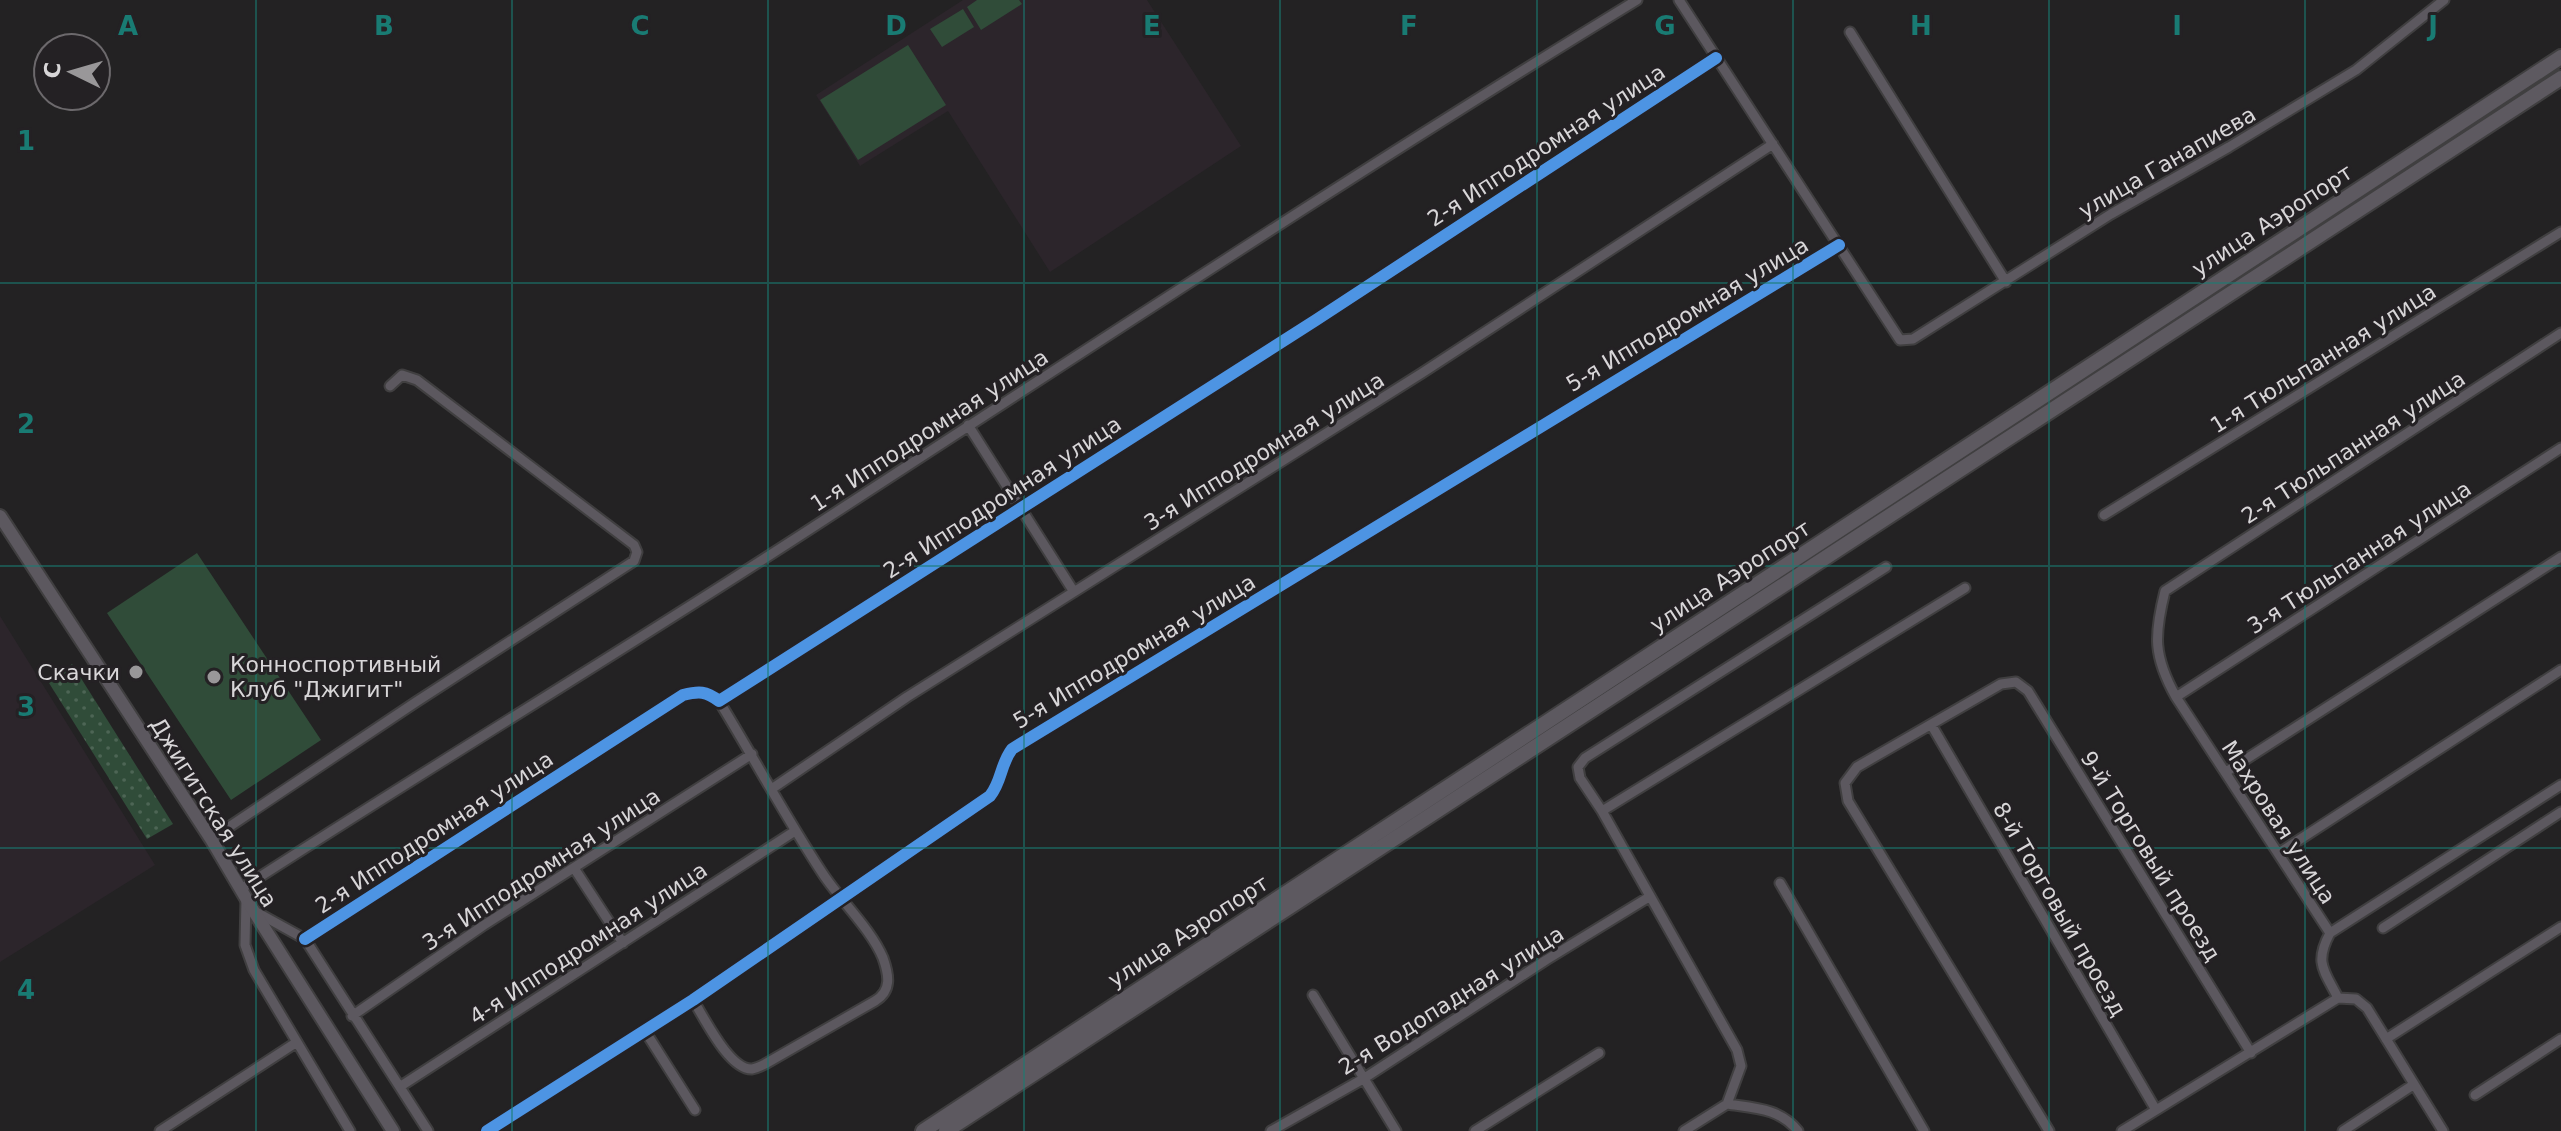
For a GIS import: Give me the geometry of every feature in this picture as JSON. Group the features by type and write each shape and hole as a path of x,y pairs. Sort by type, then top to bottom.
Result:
{"main road":[{"name":"улица Аэропорт","path":"923,1131 2561,57"},
{"name":"улица Аэропорт","path":"946,1131 2561,78"}],"street":[{"name":"1-я Ипподромная улица","path":"247,900 429,768 630,644 1637,0"},
{"path":"1679,0 1839,245"},
{"name":"улица Ганапиева","path":"1839,245 1900,340 1913,339 2111,214 2356,70 2444,0"},
{"path":"1850,32 2006,282"},
{"name":"2-я Ипподромная улица","path":"305,939 683,695 697,691 709,693 719,701 1316,320 1716,58"},
{"name":"3-я Ипподромная улица","path":"773,788 907,697 1422,373 1773,144"},
{"name":"1-я Тюльпанная улица","path":"2104,515 2561,232"},
{"name":"5-я Ипподромная улица","path":"487,1131 693,1000 990,796 998,786 1003,761 1012,749 1839,245"},
{"name":"2-я Тюльпанная улица","path":"2165,591 2561,333"},
{"path":"211,839 634,561 637,552 634,545 417,380 402,375 390,386"},
{"path":"968,425 1074,592"},
{"name":"3-я Тюльпанная улица","path":"2176,697 2561,448"},
{"name":"Джигитская улица","path":"0,516 211,839 393,1131"},
{"path":"2226,772 2561,557"},
{"path":"1684,1131 1727,1104 1741,1066 1737,1050 1602,811 1580,778 1578,767 1585,758 1886,567"},
{"path":"1602,811 1965,588"},
{"name":"Махровая улица","path":"2165,591 2156,645 2164,674 2330,933 2320,956 2338,998"},
{"path":"2279,853 2561,670"},
{"name":"9-й Торговый проезд","path":"1932,726 2001,684 2016,682 2028,691 2251,1053"},
{"path":"693,1000 728,1055 738,1065 752,1069 884,995 888,988 883,960 875,943 839,899 795,831 773,788 719,701"},
{"path":"1932,726 1857,767 1845,783 1848,801 2049,1131"},
{"name":"8-й Торговый проезд","path":"1932,726 2156,1110"},
{"name":"3-я Ипподромная улица","path":"352,1016 484,925 752,754"},
{"path":"2330,933 2561,785"},
{"path":"2383,928 2561,812"},
{"name":"4-я Ипподромная улица","path":"401,1086 795,831"},
{"path":"574,868 623,943"},
{"path":"1780,883 1924,1131"},
{"name":"2-я Водопадная улица","path":"1271,1131 1363,1079 1649,897"},
{"path":"247,900 305,939 428,1131"},
{"path":"247,900 245,945 254,970 350,1131"},
{"path":"2386,1039 2561,927"},
{"path":"1313,995 1396,1131"},
{"path":"2122,1131 2338,998 2356,999 2367,1008 2443,1131"},
{"path":"645,1031 695,1110"},
{"path":"2475,1095 2561,1039"},
{"path":"160,1131 297,1042"},
{"path":"1475,1131 1599,1053"},
{"path":"2343,1131 2413,1085"},
{"path":"1727,1104 1780,1114 1798,1131"}],"shaded area":[{"path":"963,0 1147,0 1241,146 1050,272 948,111 860,166 816,95"},
{"path":"0,616 155,865 0,962"}],"green space":[{"path":"977,0 1019,0 1022,4 981,30 967,7"},
{"path":"963,9 974,27 942,47 930,29"},
{"path":"908,45 946,105 858,160 820,100"},
{"name":"Конноспортивный Клуб \"Джигит\"","path":"197,553 321,740 231,800 107,613"},
{"path":"72,664 173,824 147,839 49,683"}],"cycle path":[{"path":"305,939 683,695 702,693 719,701 1316,320 1716,58"},
{"path":"487,1131 693,1000 990,796 1012,749 1839,245"}],"place":[{"name":"Скачки","path":"136,672"},
{"name":"Конноспортивный Клуб \"Джигит\"","path":"214,677"}]}
